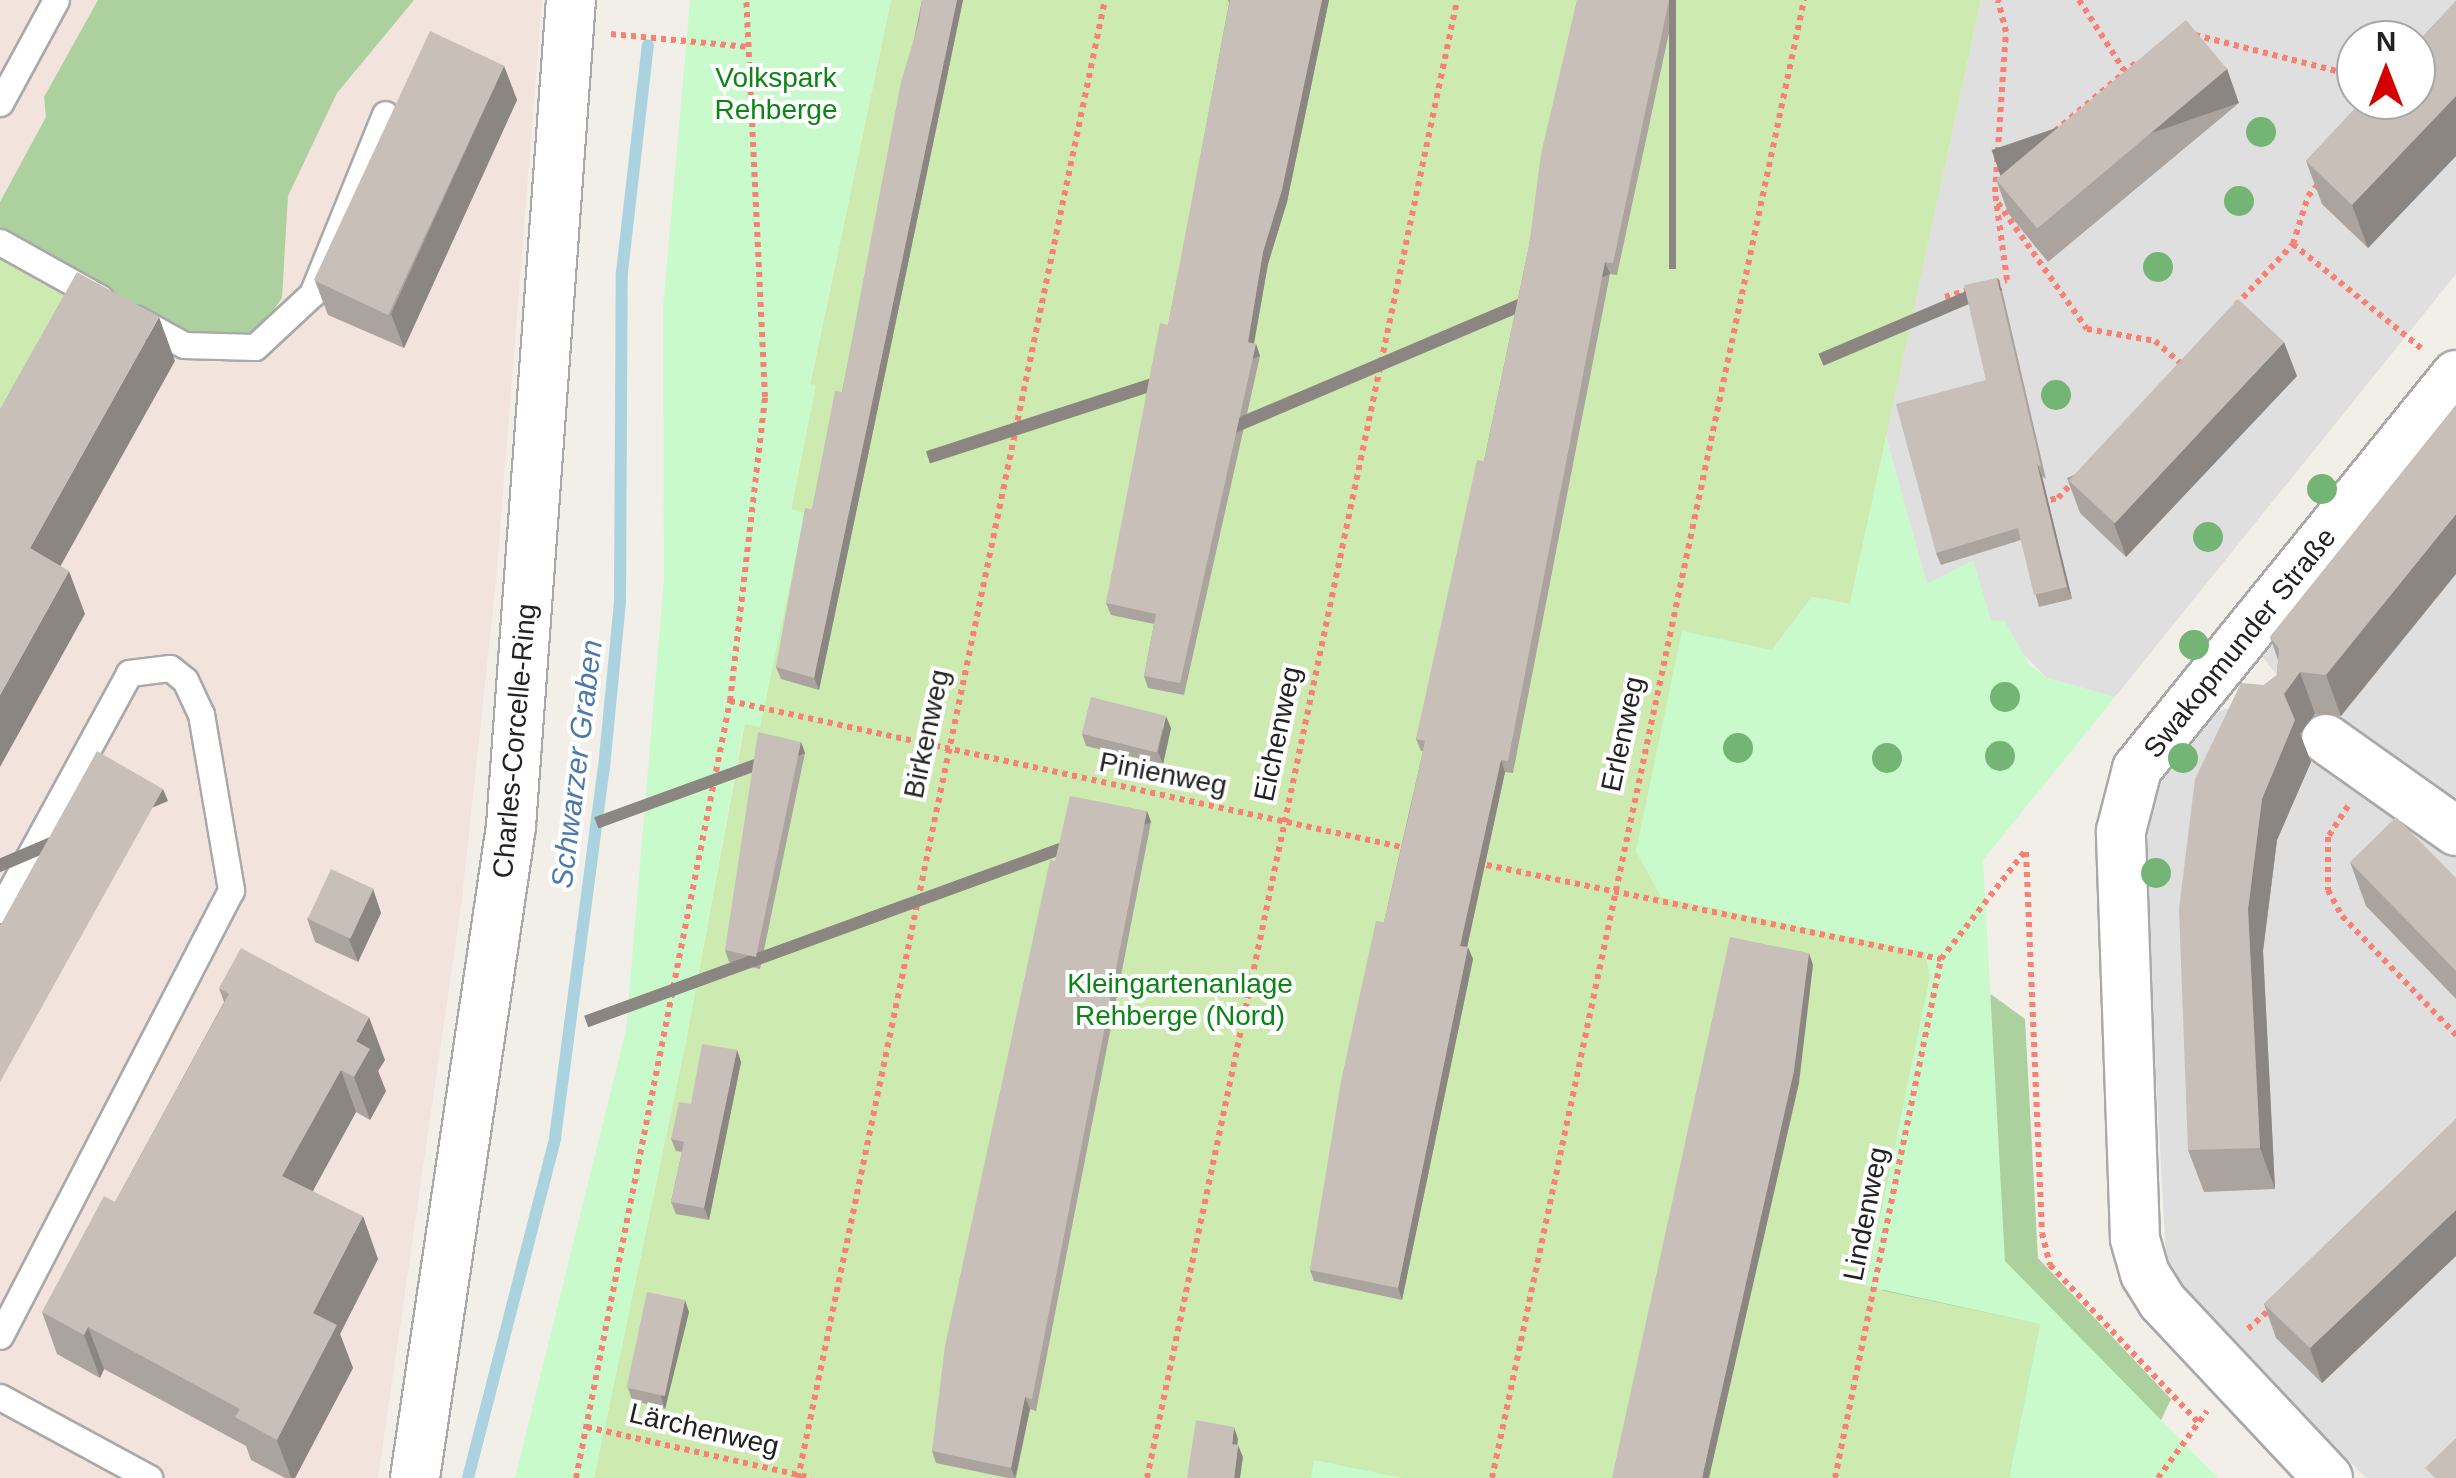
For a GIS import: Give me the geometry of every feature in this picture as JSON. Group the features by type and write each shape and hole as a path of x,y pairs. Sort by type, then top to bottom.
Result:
{"street":[{"name":"Charles-Corcelle-Ring","path":"415,1478 510,826 570,15"},
{"name":"Swakopmunder Straße","path":"2328,1478 2162,1301 2136,1238 2121,831 2137,769 2237,678 2439,361"},
{"path":"2326,739 2456,831"}],"lane":[{"path":"0,103 56,0"},
{"path":"0,242 184,345 255,347 312,294 385,114"},
{"path":"0,910 129,673 170,668 185,680 201,714 232,890 0,1336"},
{"path":"0,1397 150,1478"}],"path":[{"path":"576,1478 730,702 765,398 746,0"},
{"name":"Birkenweg","path":"798,1477 1105,0"},
{"name":"Eichenweg","path":"1147,1478 1282,821 1458,0"},
{"name":"Erlenweg","path":"1492,1478 1612,892 1804,0"},
{"path":"1946,297 2007,280 1995,196 2006,32 1998,0"},
{"path":"2080,0 2124,70"},
{"path":"570,15 748,47"},
{"path":"2180,32 2336,71"},
{"path":"1995,196 2022,156 2152,51"},
{"path":"2231,311 2292,244 2308,196 2333,168"},
{"path":"1995,196 2087,329 2155,340 2181,364"},
{"path":"2292,244 2439,361"},
{"path":"2169,378 2194,351"},
{"path":"2026,506 2058,498 2083,471"},
{"name":"Pinienweg","path":"730,702 946,753 1418,850"},
{"path":"2371,771 2328,837 2328,890 2342,916 2456,1034"},
{"path":"1457,859 1941,959 2026,850 2042,1233 2050,1265 2198,1422"},
{"name":"Lindenweg","path":"1836,1478 1941,959"},
{"path":"2248,1329 2276,1303"},
{"path":"2158,1478 2216,1400"},
{"name":"Lärchenweg","path":"587,1427 811,1478"}],"shaded area":[{"path":"0,0 542,0 496,581 462,899 378,1478 0,1478"},
{"path":"1981,0 2456,0 2456,274 2115,697 2047,678 2014,645 2004,621 1991,621 1927,585 1886,437"},
{"path":"2456,411 2456,807 2280,680 2263,657"},
{"path":"2227,708 2319,758 2456,856 2456,1478 2366,1478 2195,1303 2166,1258 2143,834 2165,773 2212,714"}],"green space":[{"path":"98,0 414,0 337,93 288,196 282,298 253,339 187,341 0,229 0,202 46,117 44,97"},
{"name":"Volkspark Rehberge","path":"690,0 891,0 810,384 816,385 791,509 805,513 760,727 744,724 686,1041 594,1478 515,1478 626,1030 664,579 663,308"},
{"name":"Kleingartenanlage Rehberge (Nord)","path":"891,0 1981,0 1850,604 1812,597 1772,650 1661,897 1925,952 1930,976 1883,1291 2040,1324 2009,1478 594,1478 686,1041 745,723 760,726 804,514 791,510 815,386 810,385"},
{"path":"0,254 74,289 0,419"},
{"path":"1886,437 1927,584 1973,560 1991,620 2004,621 2030,665 2047,678 2115,697 1983,860 2005,1261 2218,1478 2009,1478 2040,1324 1866,1286 1930,976 1925,952 1661,897 1636,851 1682,631 1772,650 1812,597 1850,604"},
{"path":"1948,980 1992,995 2025,1019 2038,1258 2171,1399 2134,1478 2009,1478 2040,1324 1883,1291"},
{"path":"1314,1460 1402,1478 1311,1478"}],"building":[{"path":"922,0 957,0 814,678 776,667 805,508 812,509 835,391 842,392 901,82"},
{"path":"1230,0 1322,0 1282,190 1263,252 1248,342 1256,344 1180,683 1144,676 1156,614 1106,603 1160,323 1168,325"},
{"path":"1577,0 1669,0 1613,263 1605,262 1508,761 1501,760 1460,946 1468,947 1398,1288 1310,1270 1341,1081 1376,921 1384,922 1411,806 1425,741 1416,739 1477,460 1484,461 1529,246 1541,154"},
{"path":"2456,1 2456,96 2436,117 2436,22"},
{"path":"2186,20 2227,69 2037,228 1996,179"},
{"path":"430,31 504,66 388,315 314,280"},
{"path":"2344,120 2433,120 2352,205 2306,161"},
{"path":"77,272 159,317 30,548 69,571 0,695 0,409"},
{"path":"1997,278 2067,587 2034,595 2018,528 1936,553 1896,404 1986,380 1964,285"},
{"path":"2238,299 2284,342 2115,523 2069,480"},
{"path":"2456,405 2456,514 2326,675 2300,672 2284,694 2295,720 2262,799 2248,909 2260,1148 2188,1150 2179,909 2195,779 2241,683 2264,685 2277,675 2279,649 2270,637"},
{"path":"1091,697 1166,716 1157,752 1082,734"},
{"path":"758,732 801,742 756,957 725,950"},
{"path":"97,751 163,789 0,1082 0,926"},
{"path":"1070,796 1147,811 1032,1399 1025,1397 1011,1468 932,1451 945,1346 1050,860 1055,861"},
{"path":"2396,817 2456,878 2456,971 2350,862"},
{"path":"331,869 374,889 350,939 308,919"},
{"path":"1730,937 1809,953 1794,1071 1702,1478 1612,1478"},
{"path":"241,948 369,1017 356,1041 370,1049 354,1077 341,1070 282,1176 363,1216 313,1313 337,1325 277,1440 235,1417 240,1409 88,1327 84,1335 42,1312 104,1196 115,1202 229,994 219,988"},
{"path":"702,1044 737,1050 704,1208 671,1202 684,1142 671,1139 679,1102 691,1104"},
{"path":"2456,1119 2456,1210 2310,1348 2264,1304"},
{"path":"647,1292 685,1300 665,1396 627,1388"},
{"path":"1196,1420 1234,1427 1232,1444 1238,1445 1234,1478 1187,1478"},
{"path":"2456,1438 2456,1478 2435,1478 2425,1468"}],"waterway":[{"name":"Schwarzer Graben","path":"468,1478 555,1138 604,768 620,601 622,272 648,45"}]}
